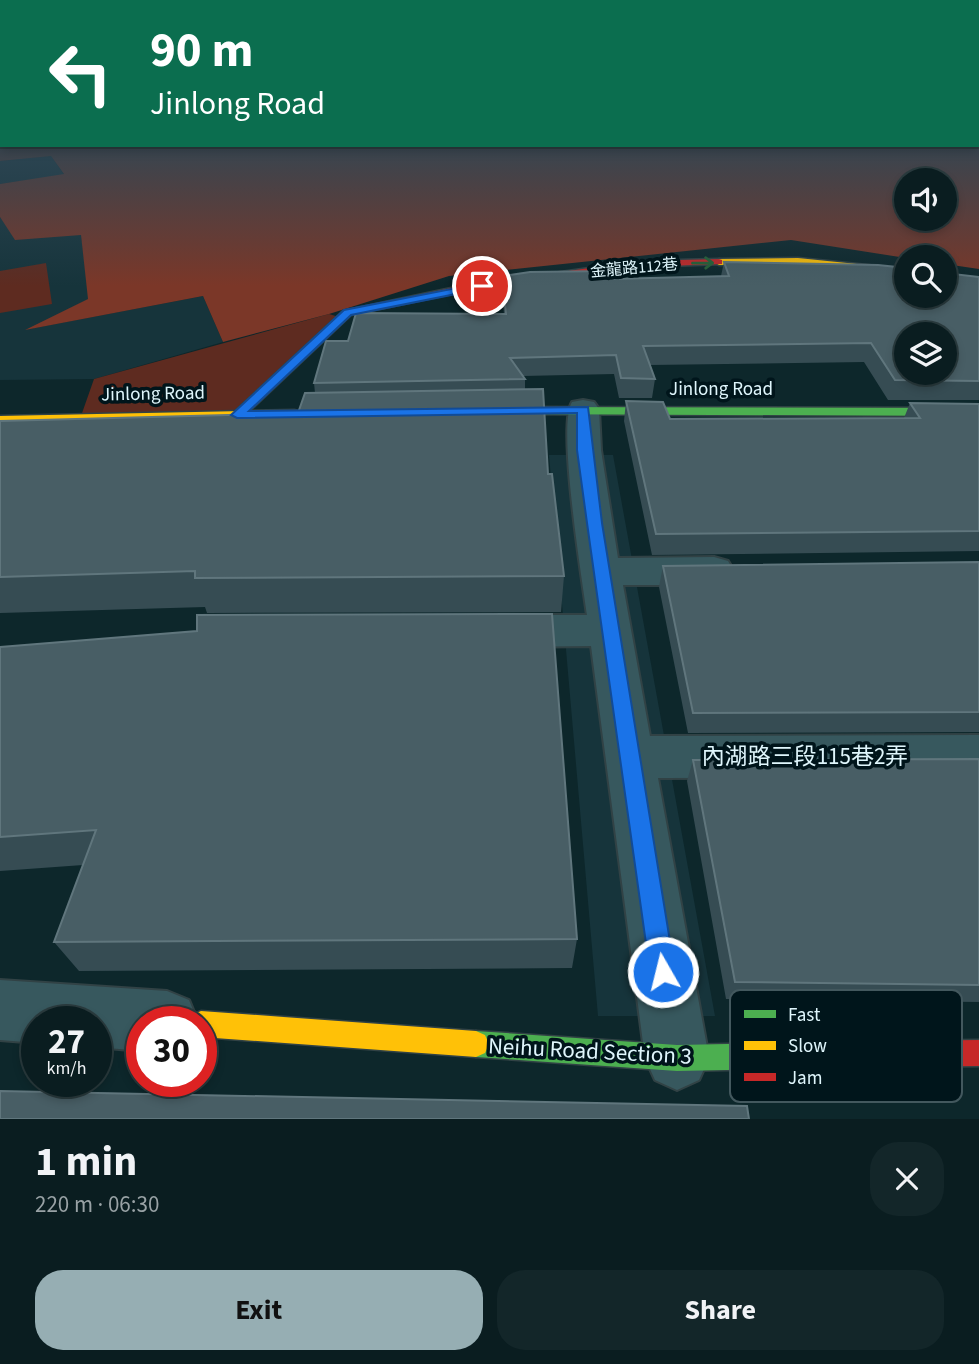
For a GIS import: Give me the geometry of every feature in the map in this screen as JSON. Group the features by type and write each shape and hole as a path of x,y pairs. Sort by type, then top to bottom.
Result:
{"street":[{"name":"金龍路112巷","path":"237,415 347,313 456,290 639,264 798,261 894,271"},
{"name":"Jinlong Road","path":"469,411 583,409 979,412"},
{"path":"583,409 584,450 601,572 677,1058"},
{"name":"Jinlong Road","path":"0,419 306,414"},
{"path":"601,572 755,570"},
{"path":"459,631 610,630"},
{"name":"內湖路三段115巷2弄","path":"630,757 979,756"},
{"path":"0,1010 126,1019"},
{"name":"Neihu Road Section 3","path":"217,1025 677,1058 730,1057"}],"shaded area":[{"path":"11,182 894,182 894,231 957,231 957,182 979,182 979,269 957,266 957,245 894,245 894,256 791,240 449,276 329,314 223,342 203,296 25,330 88,299 81,235 15,240 0,217 0,184"},
{"path":"0,217 16,239 81,234 89,299 29,329 203,296 223,342 94,379 0,380"},
{"path":"46,263 52,304 0,313 0,271"},
{"path":"329,314 342,318 237,415 81,416 94,379"},
{"path":"549,455 613,455 715,1016 598,1016"}],"building":[{"path":"724,262 878,265 894,267 894,308 957,308 957,274 979,277 979,381 957,381 957,322 894,322 894,378 871,343 643,346 655,379 621,378 616,355 510,358 525,379 314,383 326,341 348,341 356,313 506,314 502,276 530,272 608,271 611,279 729,276"},
{"path":"543,389 548,474 552,474 564,576 195,578 195,571 0,577 0,421 298,413 305,393"},
{"path":"626,401 663,402 670,419 920,418 910,403 979,404 979,531 656,534"},
{"path":"979,562 979,712 693,713 663,566"},
{"path":"552,614 577,939 54,942 96,830 0,837 0,647 197,631 197,615"},
{"path":"979,759 979,985 735,982 693,760"},
{"path":"0,1091 21,1091 21,1097 112,1097 112,1093 126,1094 126,1097 217,1095 747,1106 749,1119 0,1119"}],"traffic: fast":[{"path":"491,411 979,412"},
{"path":"476,1044 677,1058 730,1057"}],"traffic: slow":[{"path":"719,262 798,261 894,271"},
{"path":"0,420 294,414"},
{"path":"217,1025 476,1044"}],"traffic: jam":[{"path":"237,415 347,313 456,290 639,264 719,262"},
{"path":"962,1053 979,1053"}],"route":[{"path":"482,286 347,313 237,415 583,409 584,450 594,523 663,972"}]}
